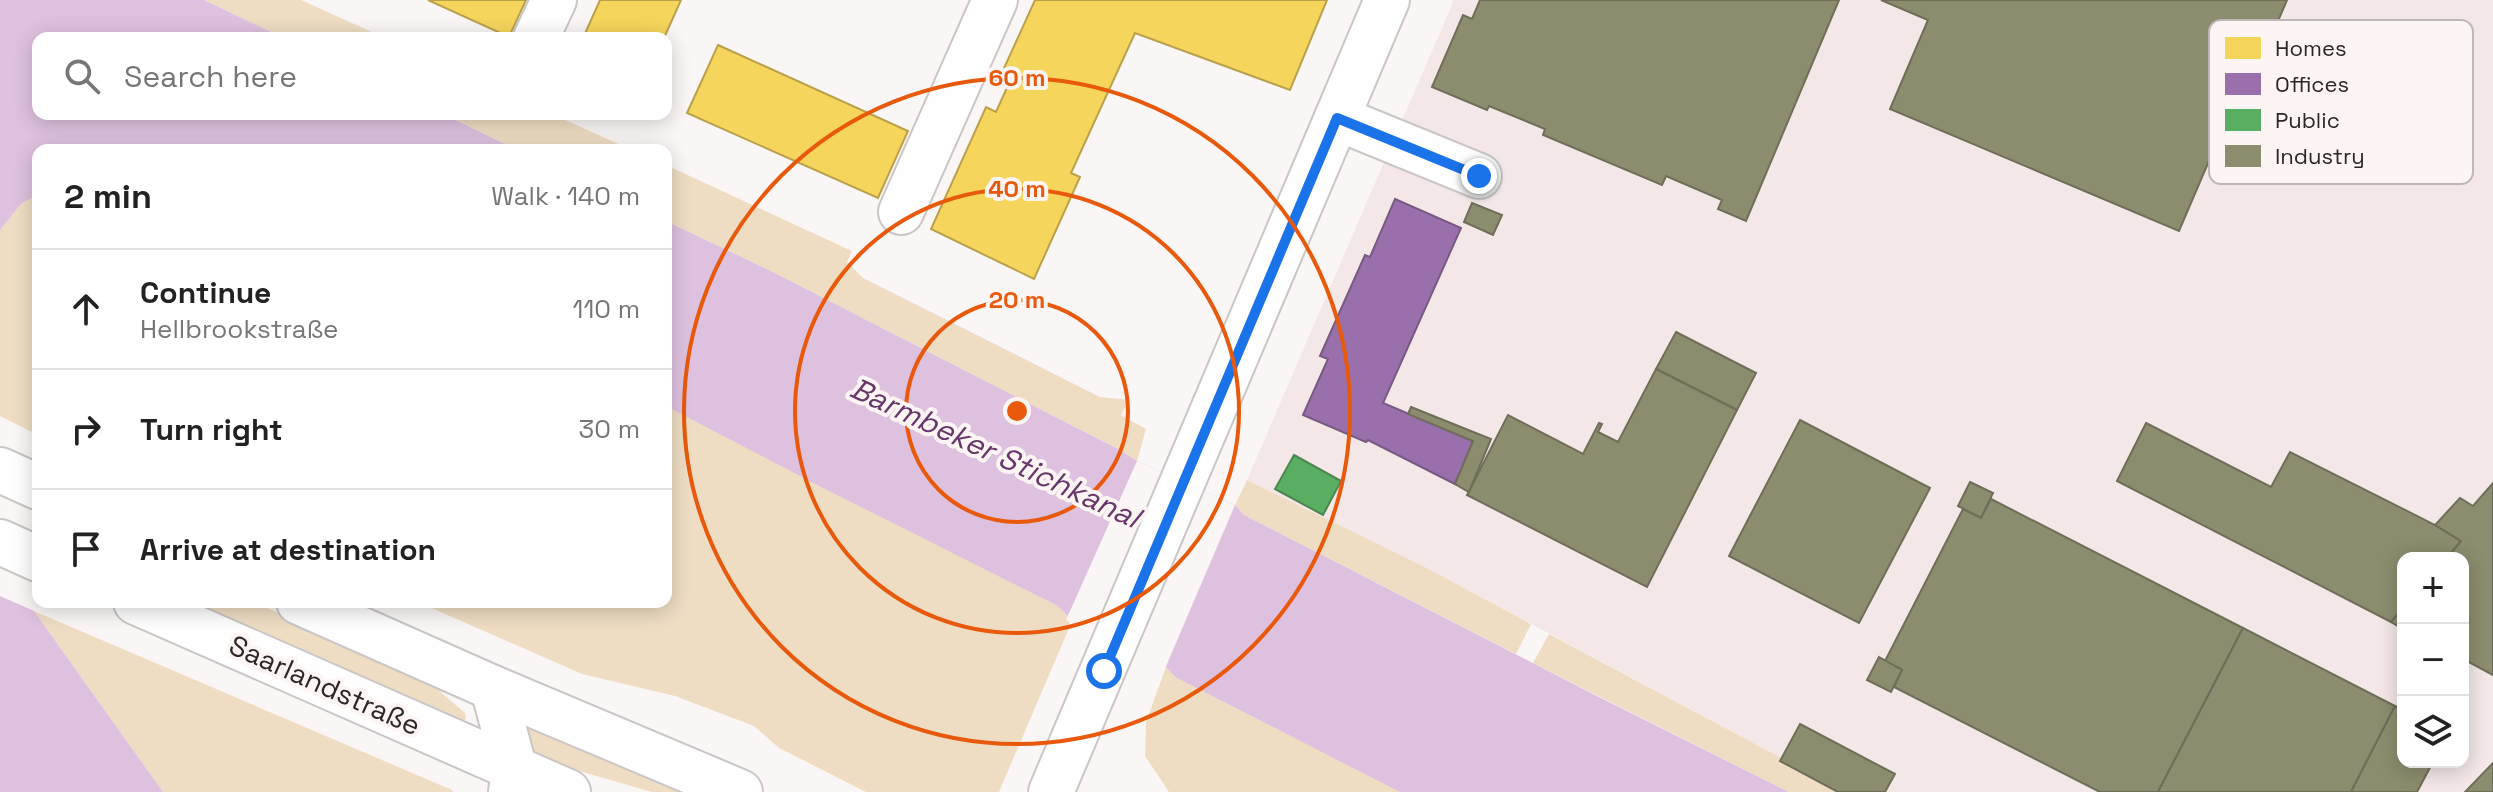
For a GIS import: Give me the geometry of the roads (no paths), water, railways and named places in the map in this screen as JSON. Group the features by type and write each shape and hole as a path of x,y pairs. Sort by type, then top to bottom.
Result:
{"street":[{"path":"539,32 554,0"},
{"path":"901,212 995,0"},
{"path":"1051,792 1387,0"},
{"path":"1337,118 1479,176"},
{"path":"0,542 32,556"},
{"name":"Saarlandstraße","path":"149,608 512,780 568,792"},
{"path":"313,608 740,792"},
{"path":"493,688 512,780"}],"water":[{"path":"0,0 204,0 271,32 32,32 32,120 456,120 506,144 32,144 32,198 22,203 0,230"},
{"name":"Barmbeker Stichkanal","path":"672,224 773,272 1137,461 1235,505 1244,515 1789,792 1400,792 1175,677 1166,667 1068,616 1056,605 672,409"},
{"path":"0,531 17,581 32,608 163,792 0,792"}]}
